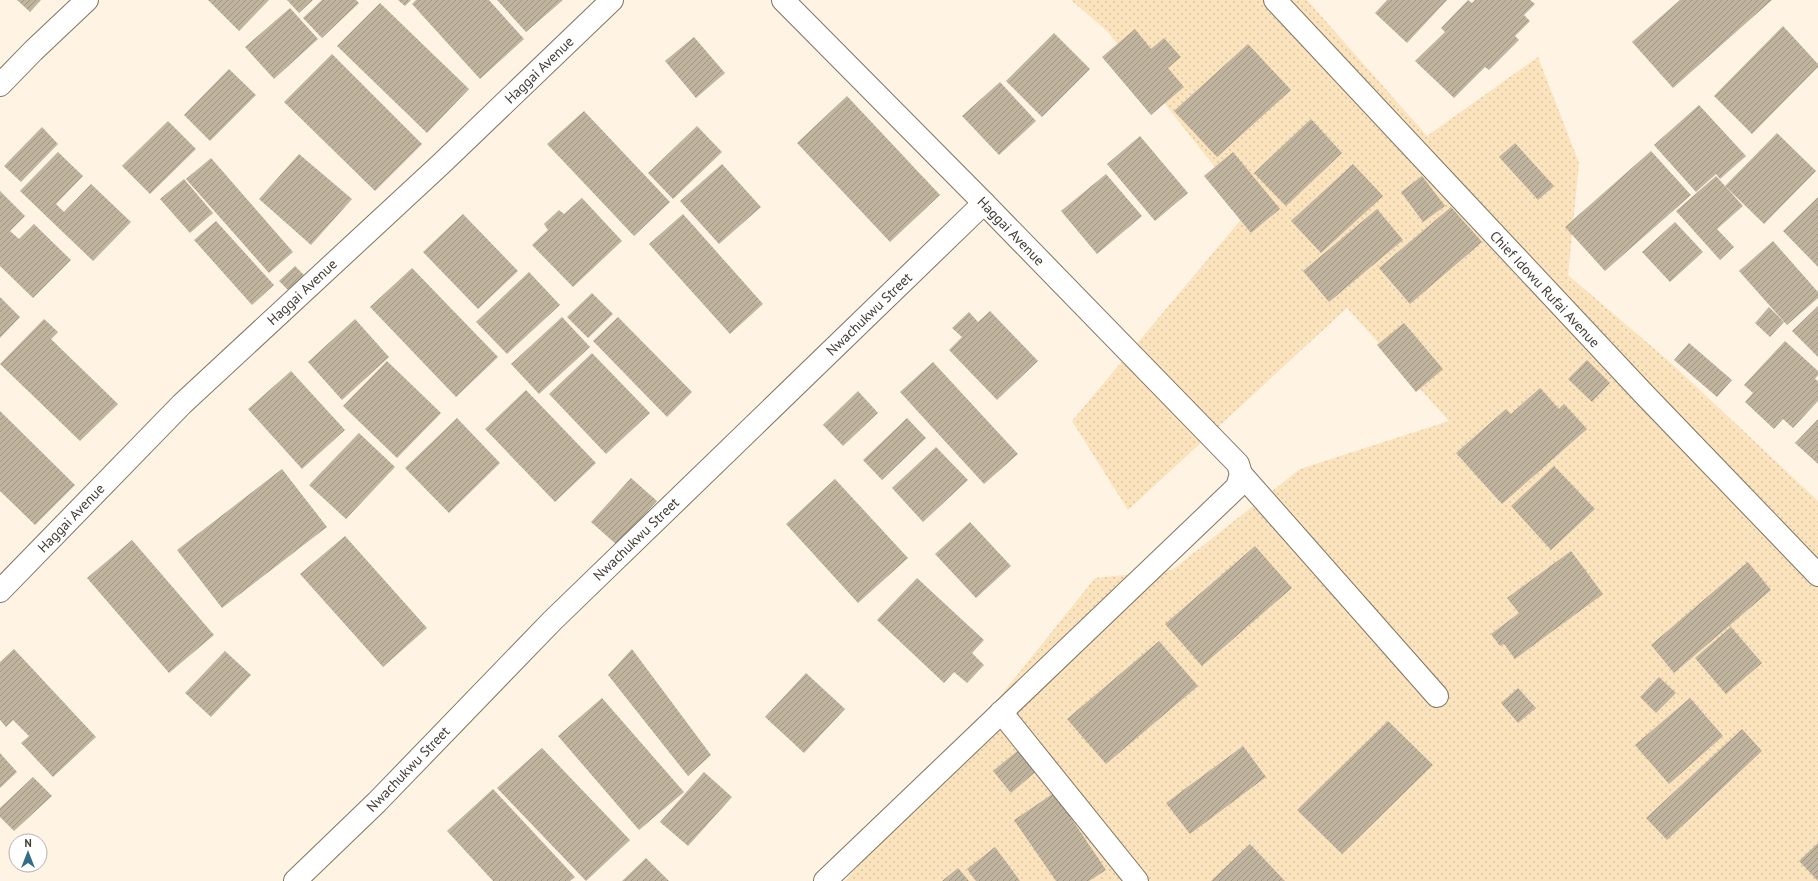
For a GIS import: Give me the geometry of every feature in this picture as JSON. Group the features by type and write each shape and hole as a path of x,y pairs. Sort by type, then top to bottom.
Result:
{"street":[{"path":"0,85 32,51 87,0"},
{"name":"Haggai Avenue","path":"0,591 182,404 441,164 612,0"},
{"name":"Haggai Avenue","path":"783,0 984,203 1239,469 1437,696"},
{"name":"Chief Idowu Rufai Avenue","path":"1275,0 1637,388 1818,575"},
{"name":"Nwachukwu Street","path":"295,881 377,802 552,621 984,203"},
{"path":"824,881 1238,487 1239,469"},
{"path":"1001,712 1137,881"}],"shaded area":[{"path":"1071,0 1307,0 1427,136 1538,57 1579,163 1568,275 1671,363 1818,501 1818,881 845,881 916,801 1095,578 1172,570 1300,469 1449,421 1347,308 1128,510 1072,421 1249,210 1107,31"}],"building":[{"path":"17,0 41,0 30,12"},
{"path":"208,0 269,0 239,31"},
{"path":"287,0 313,0 299,13"},
{"path":"322,0 356,0 359,3 322,38 303,18"},
{"path":"398,0 411,0 405,6"},
{"path":"416,0 489,0 524,39 480,79 412,4"},
{"path":"497,0 563,0 526,32"},
{"path":"1387,0 1447,0 1407,43 1375,13"},
{"path":"1468,0 1472,3 1475,0 1530,0 1535,4 1524,15 1530,21 1515,36 1519,40 1489,70 1485,67 1454,98 1415,61 1445,32 1441,28"},
{"path":"1680,0 1772,0 1673,88 1632,42"},
{"path":"380,3 469,89 427,133 337,46"},
{"path":"290,8 318,39 274,79 245,47"},
{"path":"1783,26 1818,64 1818,67 1752,134 1714,96"},
{"path":"1135,29 1151,49 1164,38 1181,57 1168,68 1184,87 1151,115 1102,57"},
{"path":"1054,33 1090,69 1042,117 1006,81"},
{"path":"694,37 725,73 696,98 665,61"},
{"path":"1248,44 1291,90 1217,157 1174,111"},
{"path":"332,54 422,144 375,191 284,102"},
{"path":"229,69 256,95 210,141 184,115"},
{"path":"1000,82 1036,121 999,155 962,116"},
{"path":"847,96 940,195 890,242 797,143"},
{"path":"1699,105 1746,156 1720,179 1716,174 1696,192 1654,145"},
{"path":"584,111 670,202 634,236 547,144"},
{"path":"1311,119 1342,153 1286,206 1254,173"},
{"path":"168,121 196,149 150,194 122,166"},
{"path":"697,126 722,152 673,199 648,173"},
{"path":"42,127 58,144 21,182 4,166"},
{"path":"1777,133 1816,171 1764,224 1725,186"},
{"path":"1140,136 1188,193 1155,221 1107,164"},
{"path":"1515,143 1554,186 1538,200 1499,157"},
{"path":"1651,151 1691,195 1605,271 1565,227"},
{"path":"58,152 83,176 56,204 64,212 91,184 131,222 93,261 20,191"},
{"path":"1233,152 1280,209 1251,233 1204,176"},
{"path":"299,154 352,199 311,245 259,199"},
{"path":"211,158 293,252 269,273 186,179"},
{"path":"722,164 761,207 719,244 680,201"},
{"path":"1353,164 1383,196 1321,253 1291,221"},
{"path":"1106,174 1142,216 1097,254 1061,211"},
{"path":"1422,176 1445,206 1423,222 1401,192"},
{"path":"1716,176 1743,206 1717,229 1734,247 1720,260 1676,211"},
{"path":"184,179 213,213 190,233 160,199"},
{"path":"0,191 25,216 10,231 19,239 34,224 71,260 33,298 0,266"},
{"path":"1818,197 1818,267 1783,231"},
{"path":"582,198 622,241 573,287 532,245 548,230 544,224 559,210 564,214"},
{"path":"1451,207 1482,242 1410,304 1379,268"},
{"path":"1377,209 1403,240 1329,302 1303,271"},
{"path":"463,214 518,271 478,309 423,252"},
{"path":"683,214 763,304 730,334 649,244"},
{"path":"216,221 274,285 252,305 194,240"},
{"path":"1675,222 1703,252 1670,282 1642,252"},
{"path":"1773,241 1818,292 1818,298 1787,325 1739,271"},
{"path":"295,266 308,279 292,294 279,281"},
{"path":"412,268 498,357 456,397 370,307"},
{"path":"529,272 560,305 507,354 476,322"},
{"path":"592,293 613,314 588,338 567,317"},
{"path":"0,297 20,317 0,338"},
{"path":"1818,306 1818,357 1792,331"},
{"path":"1769,307 1784,322 1770,337 1755,323"},
{"path":"990,311 1038,361 997,400 949,350 962,337 952,328 969,312 978,322"},
{"path":"562,317 590,347 539,394 511,364"},
{"path":"618,317 692,392 667,417 593,341"},
{"path":"44,319 58,332 51,339 118,404 80,441 0,364"},
{"path":"355,319 389,357 342,400 308,362"},
{"path":"1404,323 1443,369 1416,392 1377,345"},
{"path":"1785,341 1818,371 1818,375 1815,379 1818,381 1818,401 1793,428 1783,419 1774,429 1745,402 1753,393 1744,385"},
{"path":"1689,343 1732,380 1717,397 1674,360"},
{"path":"592,353 650,413 606,454 549,394"},
{"path":"1587,360 1610,383 1592,402 1568,379"},
{"path":"387,361 441,413 397,458 343,406"},
{"path":"933,362 1018,454 984,484 900,392"},
{"path":"291,371 345,430 302,469 248,409"},
{"path":"1540,388 1559,409 1564,404 1587,429 1502,504 1456,453 1506,409 1511,414"},
{"path":"526,390 596,463 555,502 485,429"},
{"path":"858,391 878,413 843,446 823,425"},
{"path":"0,411 75,485 35,525 0,491"},
{"path":"457,418 500,463 449,513 405,468"},
{"path":"907,418 926,438 882,480 863,460"},
{"path":"1818,419 1818,464 1795,443"},
{"path":"359,433 395,467 346,519 309,485"},
{"path":"936,447 968,480 923,522 892,488"},
{"path":"1554,466 1595,509 1551,550 1511,506"},
{"path":"282,469 327,527 222,608 177,550"},
{"path":"631,478 657,501 617,545 591,522"},
{"path":"835,479 908,558 858,603 786,524"},
{"path":"970,522 1011,566 976,598 935,554"},
{"path":"345,536 427,628 383,667 300,574"},
{"path":"132,540 214,635 169,673 87,578"},
{"path":"1255,546 1292,588 1202,666 1165,624"},
{"path":"1571,551 1603,594 1515,659 1504,644 1500,646 1491,634 1519,613 1507,598"},
{"path":"1748,562 1771,590 1674,673 1651,645"},
{"path":"917,578 984,640 972,653 984,665 967,683 954,672 944,683 877,620"},
{"path":"1731,627 1762,663 1726,694 1695,658"},
{"path":"1159,641 1198,686 1106,764 1067,719"},
{"path":"14,649 96,737 53,777 21,743 29,736 13,720 6,727 0,720 0,662"},
{"path":"632,649 711,755 688,776 608,675"},
{"path":"225,651 251,675 211,717 185,693"},
{"path":"806,673 845,709 804,753 765,717"},
{"path":"1659,677 1676,693 1656,713 1640,697"},
{"path":"1518,688 1536,708 1518,723 1501,703"},
{"path":"602,698 684,792 639,830 558,736"},
{"path":"1690,698 1723,736 1669,784 1635,745"},
{"path":"1388,721 1433,765 1342,854 1297,810"},
{"path":"1742,729 1762,751 1667,840 1646,818"},
{"path":"1243,746 1266,777 1190,834 1166,803"},
{"path":"542,748 630,840 586,881 497,788"},
{"path":"1021,748 1039,769 1011,793 993,771"},
{"path":"0,753 17,772 0,788"},
{"path":"704,772 732,797 688,846 660,822"},
{"path":"33,777 52,796 14,831 0,817 0,808"},
{"path":"493,789 575,877 570,881 493,881 447,831"},
{"path":"1054,793 1106,870 1089,881 1056,881 1014,820"},
{"path":"1818,843 1818,881 1799,861"},
{"path":"1250,844 1285,881 1211,881"},
{"path":"995,847 1020,881 976,881 967,869"},
{"path":"646,858 669,881 622,881"},
{"path":"958,868 969,881 942,881"}]}
